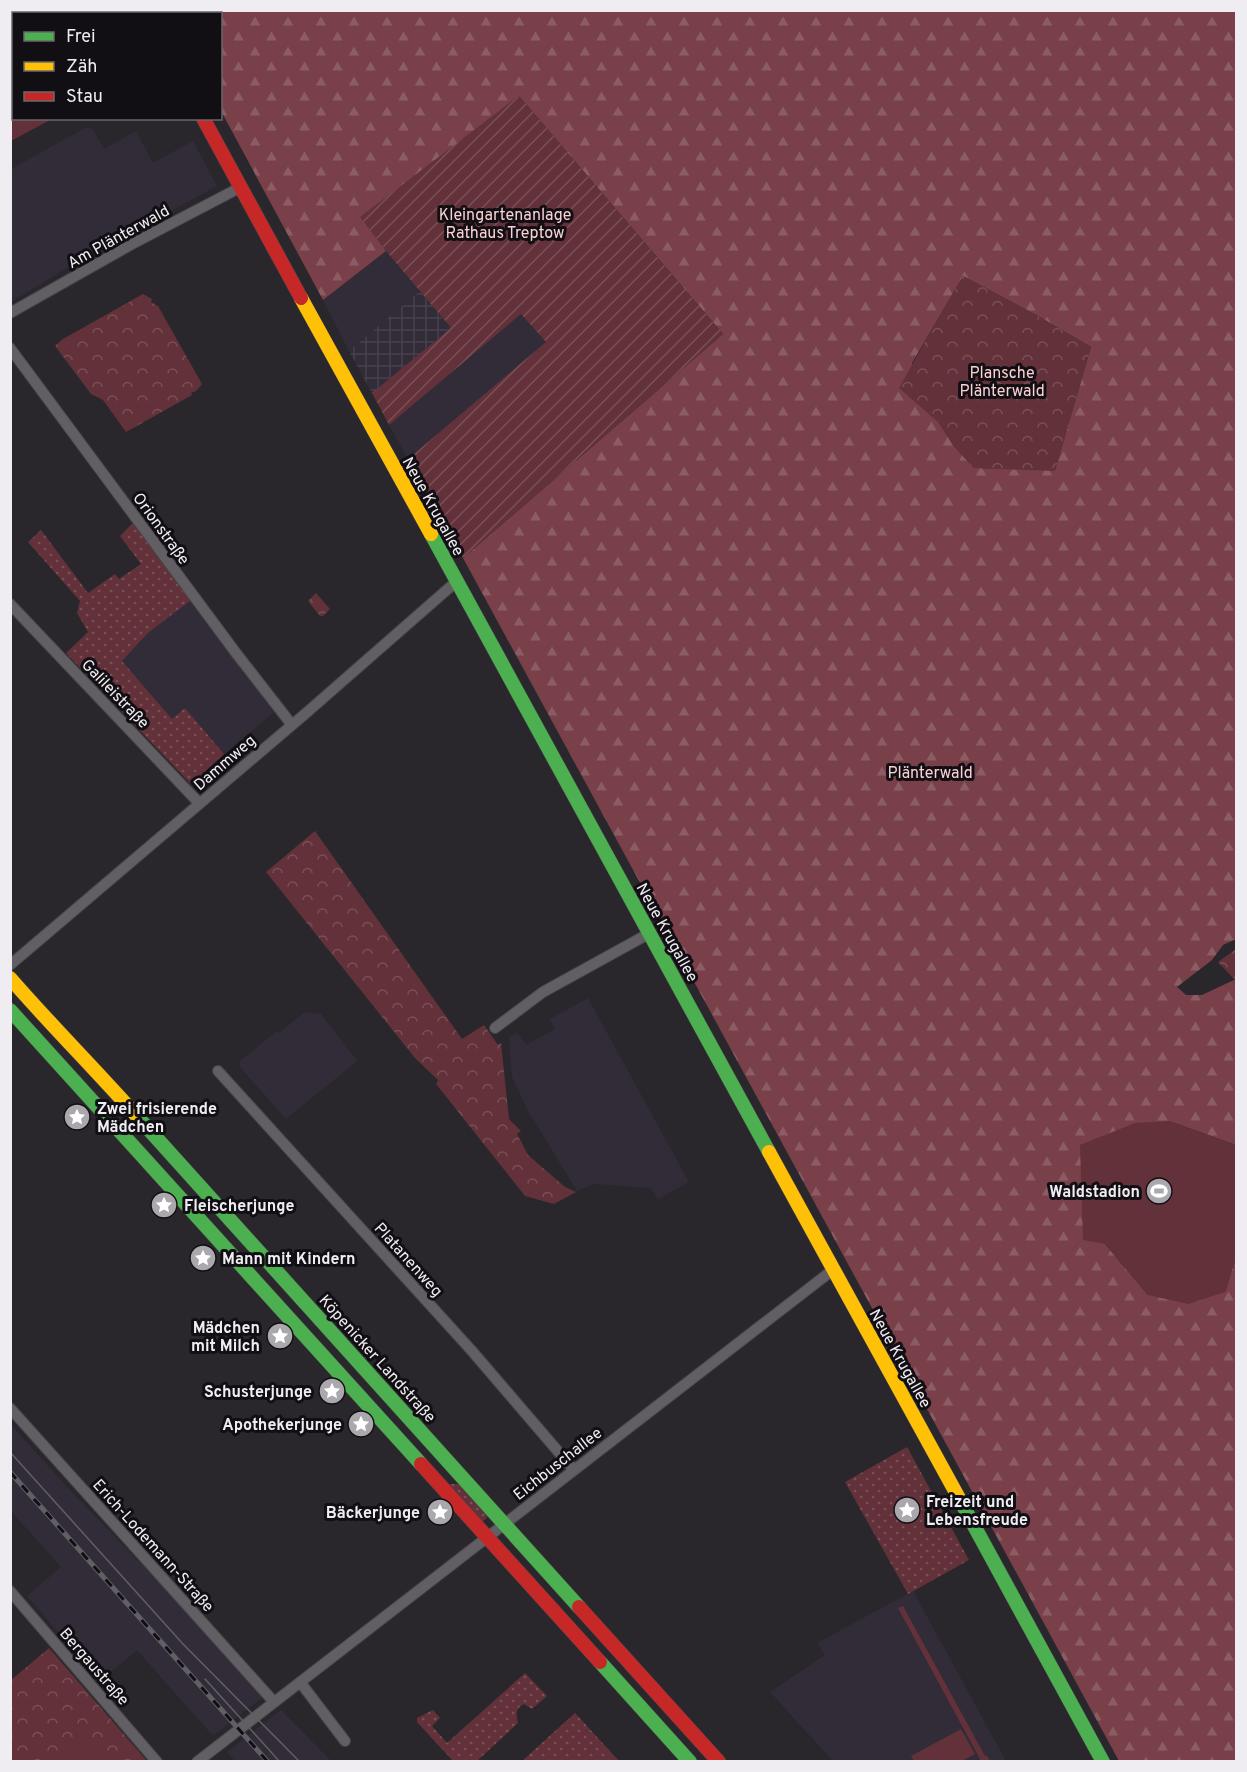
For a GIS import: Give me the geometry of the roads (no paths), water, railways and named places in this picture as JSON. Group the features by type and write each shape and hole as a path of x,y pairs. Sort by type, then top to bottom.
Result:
{"main road":[{"name":"Neue Krugallee","path":"204,120 1103,1761"},
{"name":"Köpenicker Landstraße","path":"10,978 719,1761"},
{"path":"10,1010 690,1761"}],"street":[{"name":"Am Plänterwald","path":"10,314 132,244 241,187"},
{"name":"Orionstraße","path":"10,348 291,724"},
{"name":"Dammweg","path":"10,966 456,581"},
{"name":"Galileistraße","path":"10,604 199,803"},
{"path":"495,1028 543,992 650,933"},
{"name":"Platanenweg","path":"218,1071 472,1351 574,1470"},
{"name":"Eichbuschallee","path":"197,1761 834,1269"},
{"name":"Erich-Lodemann-Straße","path":"10,1408 274,1702"},
{"name":"Bergaustraße","path":"10,1591 157,1761"},
{"path":"300,1682 345,1741"}],"tram line":[{"path":"10,1452 183,1644 300,1762"},
{"path":"205,1679 280,1762"}],"railway":[{"path":"10,1472 268,1762"}],"place":[{"name":"Zwei frisierende Mädchen","path":"77,1117"},
{"name":"Waldstadion","path":"1159,1191"},
{"name":"Fleischerjunge","path":"164,1205"},
{"name":"Mann mit Kindern","path":"203,1258"},
{"name":"Mädchen mit Milch","path":"280,1336"},
{"name":"Schusterjunge","path":"332,1391"},
{"name":"Apothekerjunge","path":"361,1424"},
{"name":"Freizeit und Lebensfreude","path":"907,1510"},
{"name":"Bäckerjunge","path":"440,1512"}],"park label":[{"name":"Kleingartenanlage Rathaus Treptow","path":"505,223"},
{"name":"Plansche Plänterwald","path":"1002,381"},
{"name":"Plänterwald","path":"930,772"}]}
